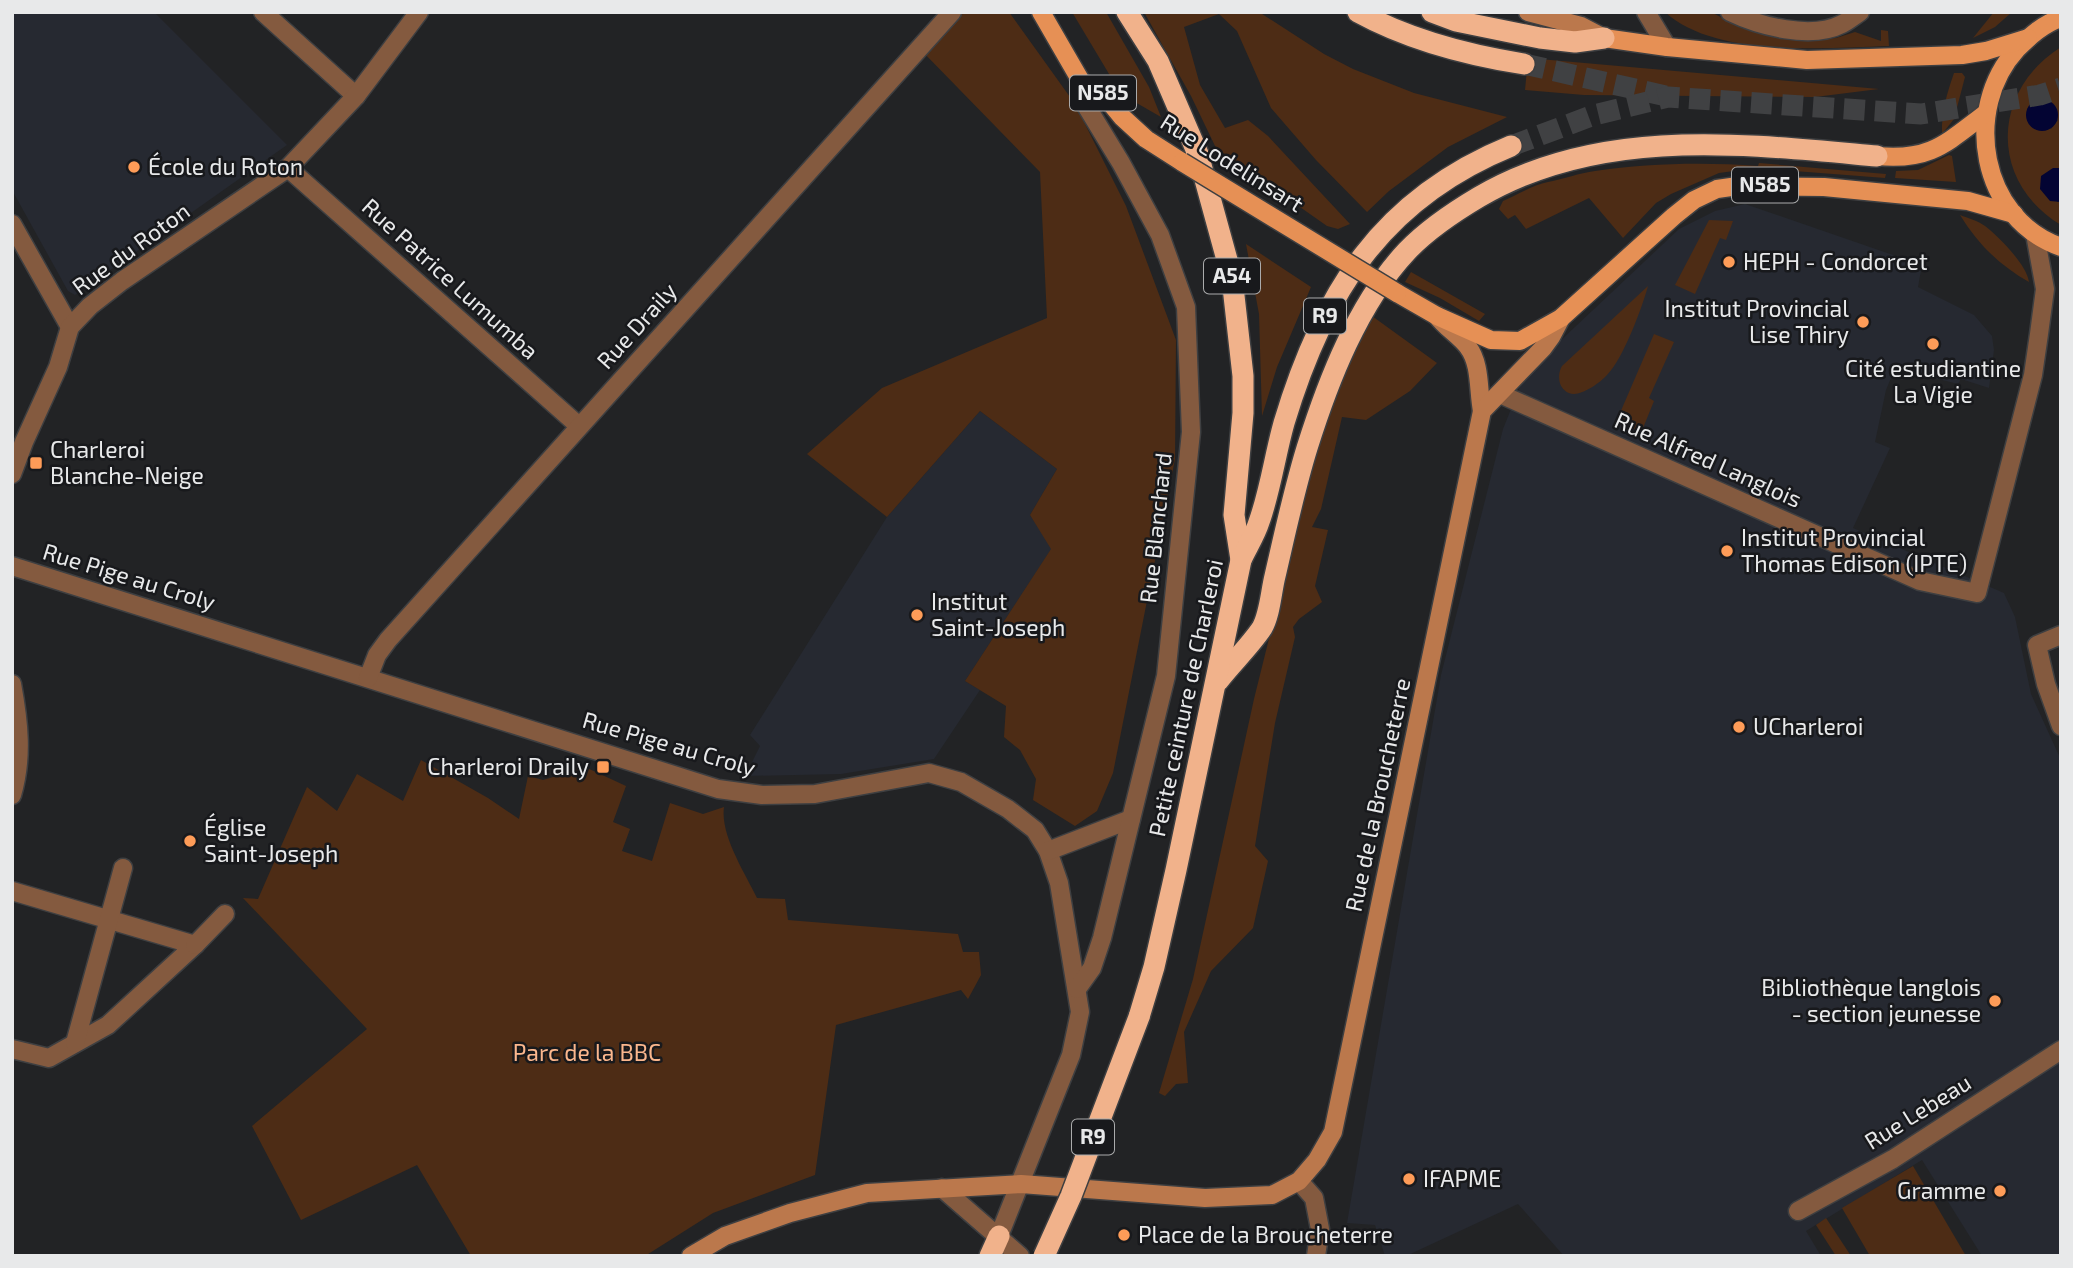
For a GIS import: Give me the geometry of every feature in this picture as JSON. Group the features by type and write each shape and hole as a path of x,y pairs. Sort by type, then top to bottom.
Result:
{"highway":[{"name":"A54","path":"1127,12 1158,61 1198,154 1233,278 1243,376 1243,413 1234,515 1241,560"},
{"path":"1358,12 1401,33 1446,47 1524,64"},
{"path":"1432,12 1540,38 1576,42 1604,38"},
{"path":"1217,682 1263,626 1298,477 1323,399 1350,337 1374,295 1406,253 1438,222 1517,177 1578,157 1608,151 1702,144 1777,147 1877,156"},
{"name":"Petite ceinture de Charleroi","path":"1044,1256 1081,1170 1139,1017 1154,967 1241,560 1259,522 1285,421 1305,363 1331,305 1358,261 1379,234 1435,185 1475,161 1511,146"}],"main road":[{"name":"Rue Lodelinsart","path":"1041,12 1082,83 1099,89 1122,117 1146,139 1437,316 1491,340 1520,341 1561,318"},
{"path":"1528,12 1581,26 1604,38 1667,47 1807,60 1962,55 1986,51 2028,38"},
{"name":"N585","path":"2061,18 2028,38 2007,60 1991,93 1985,114 1985,152 1993,180 2014,214 2035,234 2061,247"},
{"path":"1877,156 1898,158 1923,155 1945,144 1985,114"},
{"name":"N585","path":"1482,411 1551,337 1561,318 1674,216 1694,200 1717,189 1738,186 1824,187 1968,201 2014,214"},
{"name":"Rue Lodelinsart","path":"1437,316 1469,348 1478,372 1478,393 1482,411"},
{"name":"Rue de la Broucheterre","path":"691,1256 725,1236 790,1213 867,1193 1021,1184 1205,1198 1238,1198 1272,1195 1299,1181 1318,1160 1333,1132 1482,411"}],"street":[{"path":"262,12 356,96"},
{"name":"Rue du Roton","path":"12,474 58,367 70,327 90,306 122,281 288,168 356,96 419,12"},
{"name":"Rue Draily","path":"368,678 377,656 388,640 952,12"},
{"path":"1646,12 1667,47"},
{"path":"1730,12 1763,25 1805,30 1840,26 1860,12"},
{"name":"Rue Blanchard","path":"1077,989 1093,968 1102,938 1166,677 1191,432 1186,307 1160,235 1082,99 1082,83"},
{"name":"Rue Patrice Lumumba","path":"288,168 579,426"},
{"path":"12,224 70,327"},
{"name":"Rue Alfred Langlois","path":"1500,394 1920,581 1977,593 2033,375 2045,289 2035,234"},
{"name":"Rue Pige au Croly","path":"12,566 718,789 762,795 815,794 929,773 961,782 1008,809 1035,830 1048,851 1059,883 1080,1012 1071,1055 994,1246"},
{"path":"2061,635 2037,645 2046,684 2061,726"},
{"path":"12,684 19,719 20,748 12,795"},
{"path":"1048,851 1131,819"},
{"path":"75,1043 122,868"},
{"path":"12,891 195,946"},
{"path":"12,1049 49,1058 108,1026 195,946 225,914"},
{"name":"Rue Lebeau","path":"1798,1211 1893,1159 2061,1050"},
{"path":"1299,1181 1314,1198 1320,1229 1316,1256"},
{"path":"942,1188 994,1246 1020,1256"}],"shaded area":[{"name":"École du Roton","path":"12,12 154,12 287,145 75,295 68,291 12,190"},
{"path":"2042,99 2053,104 2058,115 2053,126 2042,131 2031,126 2026,115 2031,104"},
{"path":"2053,168 2061,168 2061,202 2050,201 2040,189 2041,176"},
{"name":"UCharleroi","path":"1745,204 1922,265 1918,287 1974,315 1992,336 1994,350 1989,388 1961,379 1958,384 1895,368 1886,390 1875,442 1890,448 1853,528 2004,593 2015,617 2031,694 2061,760 2061,1256 1982,1256 1922,1160 1806,1231 1821,1256 1564,1256 1518,1204 1406,1256 1385,1256 1375,1225 1347,1223 1441,675 1503,429 1521,384 1541,359 1679,229 1715,211"},
{"name":"Institut Saint-Joseph","path":"980,411 1057,469 1030,515 1052,548 965,681 980,690 934,759 841,774 745,776 760,746 750,735 887,517"}],"green space":[{"path":"955,12 1009,12 1075,104 1126,206 1176,340 1175,459 1113,773 1097,811 1075,826 1033,800 1036,779 1020,750 1004,737 1006,706 965,681 1051,549 1030,515 1057,469 980,411 887,517 807,454 882,388 1047,318 1040,172 919,48"},
{"path":"1072,12 1106,12 1149,87 1161,117 1121,94"},
{"path":"1144,12 1259,12 1324,54 1353,69 1414,93 1507,117 1448,147 1389,191 1367,212 1316,160 1271,108 1237,31 1219,14 1184,27 1200,85 1225,128 1248,120 1268,136 1350,224 1338,229 1327,226 1216,148 1191,96"},
{"path":"1665,12 1711,12 1741,28 1791,40 1836,38 1855,32 1881,41 1881,30 1888,31 1889,46 1803,48 1741,44 1686,27"},
{"path":"1994,12 2012,12 1995,27 1973,38"},
{"path":"2061,47 2061,168 2053,168 2057,202 2061,202 2061,225 2037,207 2021,185 2011,161 2008,136 2011,111 2021,87 2038,66","holes":["2038,99 2058,120 2051,129 2027,109"]},
{"path":"1528,58 1879,89 1815,97 1584,95 1525,90"},
{"path":"1954,73 1962,73 1965,77 1954,119 1942,134 1942,118"},
{"path":"1952,156 1956,182 1895,178 1896,171 1918,170"},
{"path":"1759,163 1886,174 1885,178 1756,168 1719,173 1656,203 1623,238 1589,198 1526,229 1515,215 1508,219 1499,209 1503,201 1542,183 1589,172 1656,165 1758,166"},
{"path":"1960,215 1982,224 1997,237 2018,260 2029,282 1990,253"},
{"path":"1709,220 1733,221 1726,240 1720,238 1695,294 1675,285"},
{"path":"1246,244 1311,287 1277,367 1262,416 1259,314"},
{"path":"1411,272 1485,314 1479,321 1440,298 1405,282"},
{"path":"1648,286 1631,333 1607,375 1587,390 1574,394 1565,391 1559,379 1562,366"},
{"path":"1372,316 1437,363 1410,391 1366,420 1342,417 1321,509 1312,527 1328,530 1315,586 1322,602 1299,619 1293,627 1295,637 1275,723 1255,846 1268,861 1253,928 1211,971 1184,1032 1188,1083 1176,1084 1165,1096 1159,1093 1193,979 1254,699 1317,445 1352,354"},
{"path":"1654,334 1674,342 1649,398 1654,401 1641,433 1624,423 1620,413"},
{"name":"Parc de la BBC","path":"421,760 519,819 528,776 543,780 567,773 572,761 626,786 613,822 630,829 622,851 652,861 670,803 703,814 724,807 730,842 757,898 785,899 788,920 958,934 963,952 979,952 981,975 968,999 961,990 836,1025 815,1175 713,1213 645,1256 471,1256 417,1165 301,1220 252,1126 367,1029 243,898 258,899 307,787 337,811 357,774 403,801"},
{"path":"1913,1166 1966,1256 1870,1256 1842,1208"},
{"path":"1826,1218 1851,1256 1836,1256 1816,1225"}],"tunnel":[{"path":"1524,64 1666,96"},
{"path":"1511,146 1594,115 1668,97 1921,114 2040,95 2061,88"}],"place":[{"name":"École du Roton","path":"134,167"},
{"name":"HEPH - Condorcet","path":"1729,262"},
{"name":"Institut Provincial Lise Thiry","path":"1863,322"},
{"name":"Cité estudiantine La Vigie","path":"1933,344"},
{"name":"Charleroi Blanche-Neige","path":"36,463"},
{"name":"Institut Provincial Thomas Edison (IPTE)","path":"1727,551"},
{"name":"Institut Saint-Joseph","path":"917,615"},
{"name":"UCharleroi","path":"1739,727"},
{"name":"Charleroi Draily","path":"603,767"},
{"name":"Église Saint-Joseph","path":"190,841"},
{"name":"Bibliothèque langlois - section jeunesse","path":"1995,1001"},
{"name":"IFAPME","path":"1409,1179"},
{"name":"Gramme","path":"2000,1191"},
{"name":"Place de la Broucheterre","path":"1124,1235"}]}
